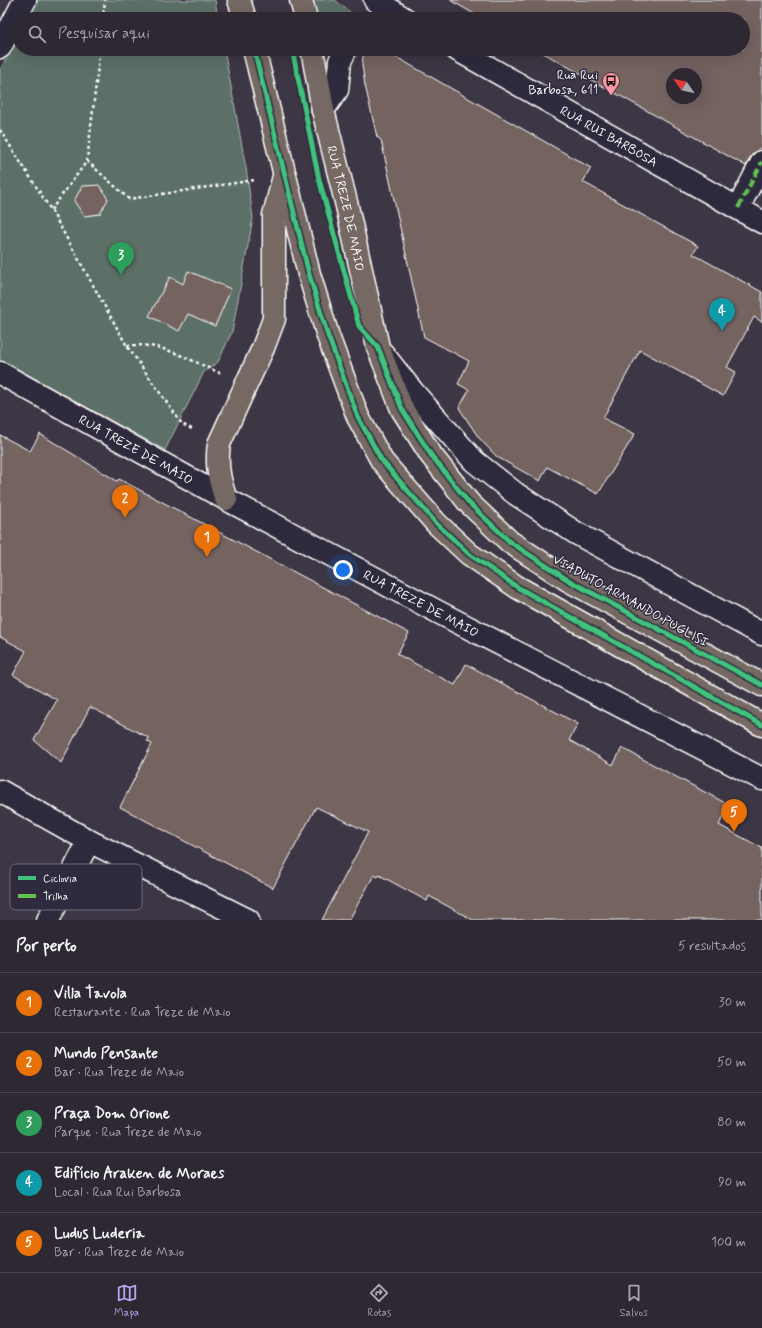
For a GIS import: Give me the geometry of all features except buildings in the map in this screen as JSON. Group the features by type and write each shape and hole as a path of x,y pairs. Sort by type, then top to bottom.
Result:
{"main road":[{"path":"239,0 243,12"},
{"path":"301,0 304,12"},
{"path":"256,56 309,274 328,336 358,417 382,461 436,523 469,554 517,587 762,725"},
{"name":"RUA TREZE DE MAIO","path":"313,56 323,110 347,206 378,347"},
{"path":"226,499 218,477 217,458 219,444 274,319 274,214 284,175"},
{"name":"VIADUTO ARMANDO PUGLISI","path":"378,347 402,409 431,455 469,503 510,542 568,580 762,684"}],"street":[{"path":"19,12 25,0"},
{"path":"376,0 394,12"},
{"path":"0,47 12,24"},
{"path":"323,110 337,90 340,61 342,56"},
{"name":"RUA RUI BARBOSA","path":"468,56 762,222"},
{"path":"738,208 762,162"},
{"name":"RUA TREZE DE MAIO","path":"378,347 413,392 474,461 516,494 576,533 762,634"},
{"name":"RUA TREZE DE MAIO","path":"0,373 226,499 440,613 762,779"},
{"path":"3,790 89,841 135,864"},
{"path":"77,864 89,841"},
{"path":"142,867 248,920"},
{"path":"48,920 53,910"}],"path":[{"path":"104,12 105,0"},
{"path":"51,210 87,162 99,56"},
{"path":"0,130 51,210 127,346 182,424"},
{"path":"87,162 129,199 284,175"},
{"path":"127,346 159,346 246,385"}],"green space":[{"path":"38,0 215,0 217,12 32,12"},
{"path":"312,0 335,0 350,12 316,12"},
{"path":"12,48 12,56 225,56 246,168 253,218 232,332 218,362 204,372 165,450 0,360 0,70"}],"marked path":[{"path":"738,208 762,162"}],"cycle path":[{"path":"256,56 309,274 328,336 358,417 382,461 436,523 469,554 517,587 762,725"},
{"path":"293,56 319,179 359,326 378,347 402,409 431,455 469,503 510,542 568,580 762,685"}],"place":[{"name":"Rua Rui Barbosa, 611","path":"611,96"},
{"name":"Praça Dom Orione","path":"121,275"},
{"name":"Edifício Araken de Moraes","path":"722,331"},
{"name":"Mundo Pensante","path":"125,518"},
{"name":"Villa Tavola","path":"207,557"},
{"name":"Ludus Luderia","path":"734,832"}]}
